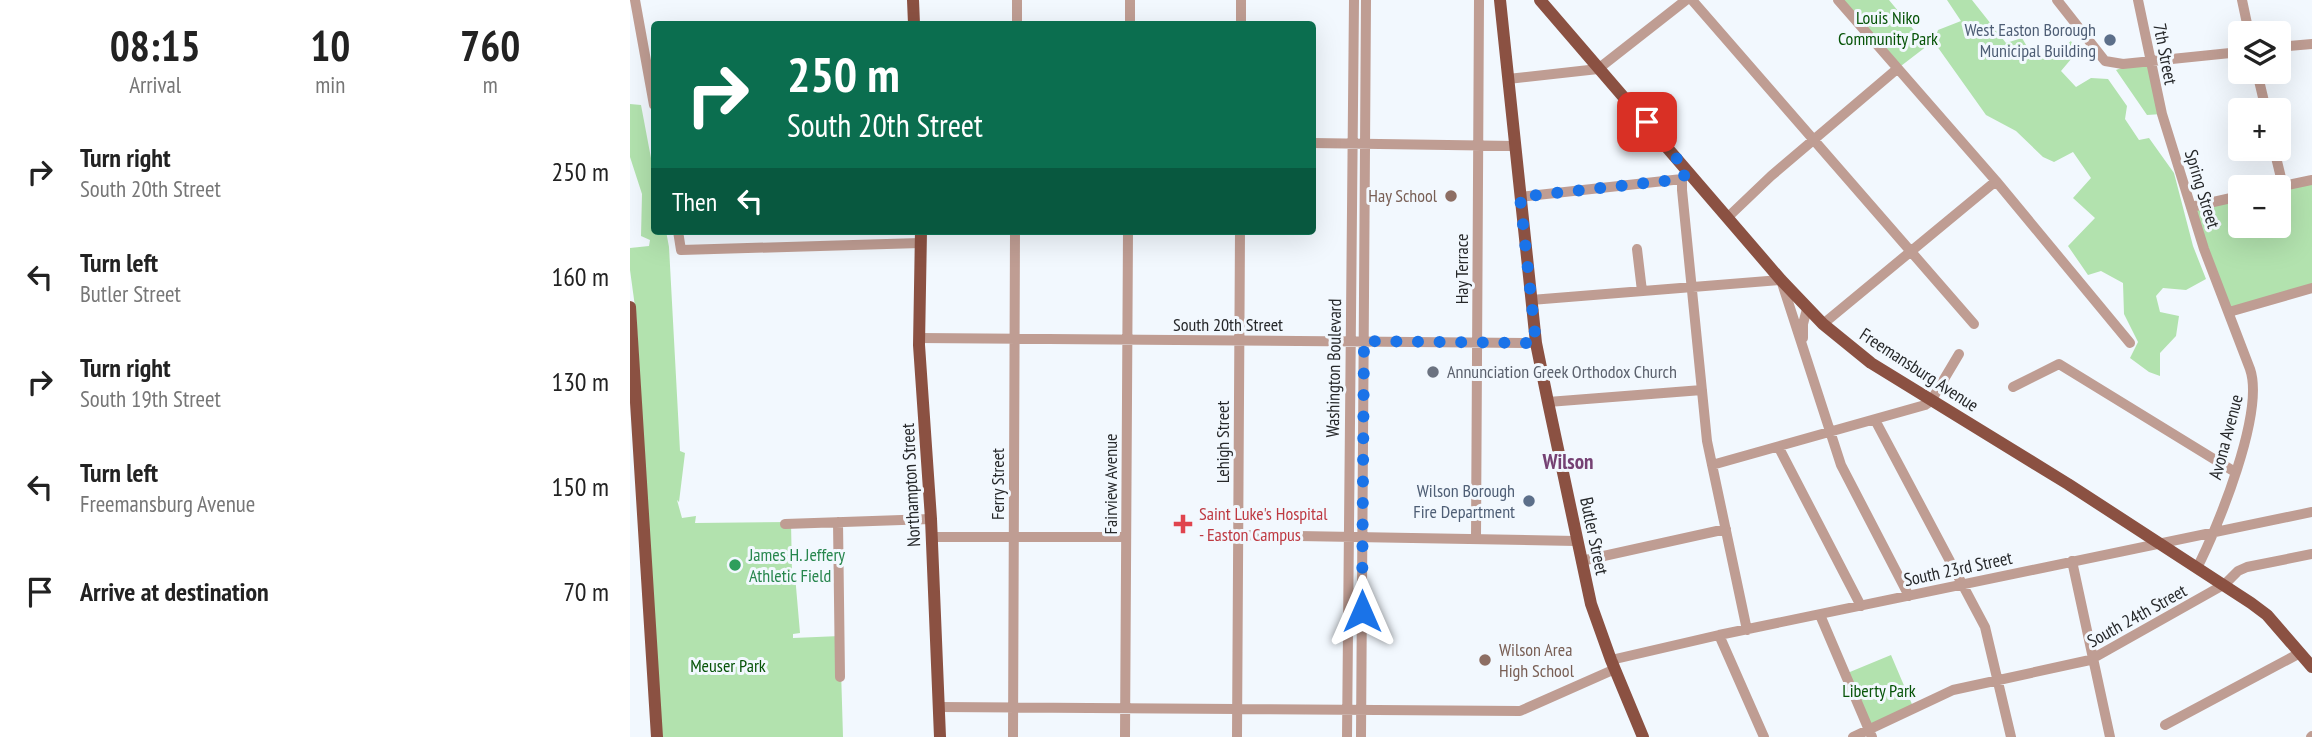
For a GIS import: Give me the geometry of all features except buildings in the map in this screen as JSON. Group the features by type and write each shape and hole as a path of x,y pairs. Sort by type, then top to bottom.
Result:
{"main road":[{"path":"913,0 914,21"},
{"name":"Butler Street","path":"1500,0 1536,343 1591,604 1643,737"},
{"name":"Freemansburg Avenue","path":"1540,0 1647,122 1684,175 1727,218 1823,324 1871,363 2225,584 2267,615 2312,667"},
{"name":"Northampton Street","path":"921,237 919,338 932,537 940,737"},
{"path":"630,307 657,737"}],"street":[{"path":"642,0 635,0 651,86"},
{"path":"1017,0 1017,21"},
{"path":"1130,0 1130,21"},
{"path":"1241,0 1241,21"},
{"name":"Washington Boulevard","path":"1347,737 1354,0"},
{"name":"Washington Boulevard","path":"1361,737 1366,0"},
{"name":"Hay Terrace","path":"1476,539 1479,0"},
{"path":"1508,79 1598,69 1686,0"},
{"path":"1692,0 1974,324"},
{"path":"1838,0 1996,181 2130,342"},
{"path":"2057,0 2105,61 2123,64 2228,53"},
{"name":"7th Street","path":"2138,0 2162,114"},
{"path":"2242,0 2246,21"},
{"path":"2291,46 2312,44"},
{"path":"1727,218 1897,69"},
{"name":"Spring Street","path":"2162,114 2191,207 2229,312"},
{"path":"1316,144 1515,146"},
{"path":"1520,197 1684,175 1702,390 1712,466 1747,630"},
{"path":"2291,185 2312,180"},
{"path":"1823,324 1996,181"},
{"path":"2191,207 2228,199"},
{"path":"679,235 681,250 921,237"},
{"name":"Ferry Street","path":"1013,737 1015,235"},
{"name":"Fairview Avenue","path":"1125,737 1128,235"},
{"name":"Lehigh Street","path":"1237,737 1240,235"},
{"path":"1637,248 1642,291"},
{"path":"1531,300 1781,280 1841,465 1909,596"},
{"path":"2229,312 2312,288"},
{"path":"1804,349 1803,324 1807,309"},
{"name":"Avona Avenue","path":"2197,568 2214,531 2235,472 2251,418 2255,388 2229,312"},
{"name":"South 20th Street","path":"919,338 1536,343"},
{"path":"1712,466 1925,405 1931,401 1959,354"},
{"path":"2013,387 2059,364 2235,472"},
{"path":"1548,401 1702,390"},
{"path":"1875,420 1985,627 2011,737"},
{"path":"1779,448 1861,606"},
{"name":"South 23rd Street","path":"939,707 1520,711 1613,664 1719,635 2312,512"},
{"path":"785,524 931,519"},
{"path":"838,522 840,677"},
{"path":"1581,561 1726,529"},
{"path":"1238,535 1576,541"},
{"path":"932,537 1126,537"},
{"name":"South 24th Street","path":"1853,737 1871,733 1953,690 2093,659 2225,584 2238,571 2312,554"},
{"path":"2072,561 2110,737"},
{"path":"1820,615 1871,733"},
{"path":"1719,635 1765,737"},
{"path":"2165,725 2300,653"}],"green space":[{"name":"Louis Niko Community Park","path":"1838,0 1889,0 1927,46 1897,69"},
{"path":"1947,0 1972,0 2006,43 2022,38 2033,57 2053,55 2071,41 2077,52 2061,71 2076,87 2091,78 2108,79 2127,106 2125,119 2139,140 2149,138 2174,173 2193,246 2206,279 2186,290 2163,288 2156,296 2160,312 2179,316 2176,336 2160,353 2160,376 2149,372 2130,358 2138,342 2124,314 2123,283 2101,271 2088,275 2068,246 2095,218 2073,198 2091,178 2073,152 2054,162 2043,157 2016,131 1986,115 1934,42 1938,30 1961,21"},
{"path":"2152,60 2162,114 2147,115 2116,70"},
{"name":"Meuser Park","path":"630,104 641,105 651,158 651,235 667,235 669,247 680,451 685,453 679,502 677,500 682,518 696,516 695,523 791,522 792,574 795,575 800,633 793,634 793,638 840,636 843,737 661,737 636,314 630,270 630,248 649,246 650,240 641,236 642,194 630,157"},
{"path":"2312,180 2312,291 2229,312 2191,207 2228,199 2228,238 2291,238 2291,184"},
{"name":"Liberty Park","path":"1891,655 1914,709 1869,730 1845,674"}],"place":[{"name":"West Easton Borough Municipal Building","path":"2110,40"},
{"name":"Hay School","path":"1451,196"},
{"name":"Annunciation Greek Orthodox Church","path":"1433,372"},
{"name":"Wilson Borough Fire Department","path":"1529,501"},
{"name":"Saint Luke's Hospital - Easton Campus","path":"1183,524"},
{"name":"James H. Jeffery Athletic Field","path":"735,565"},
{"name":"Wilson Area High School","path":"1485,660"}],"district":[{"name":"Wilson","path":"1568,462"}],"route":[{"path":"1362,611 1364,341 1536,343 1520,197 1682,179 1687,171 1647,122"}]}
